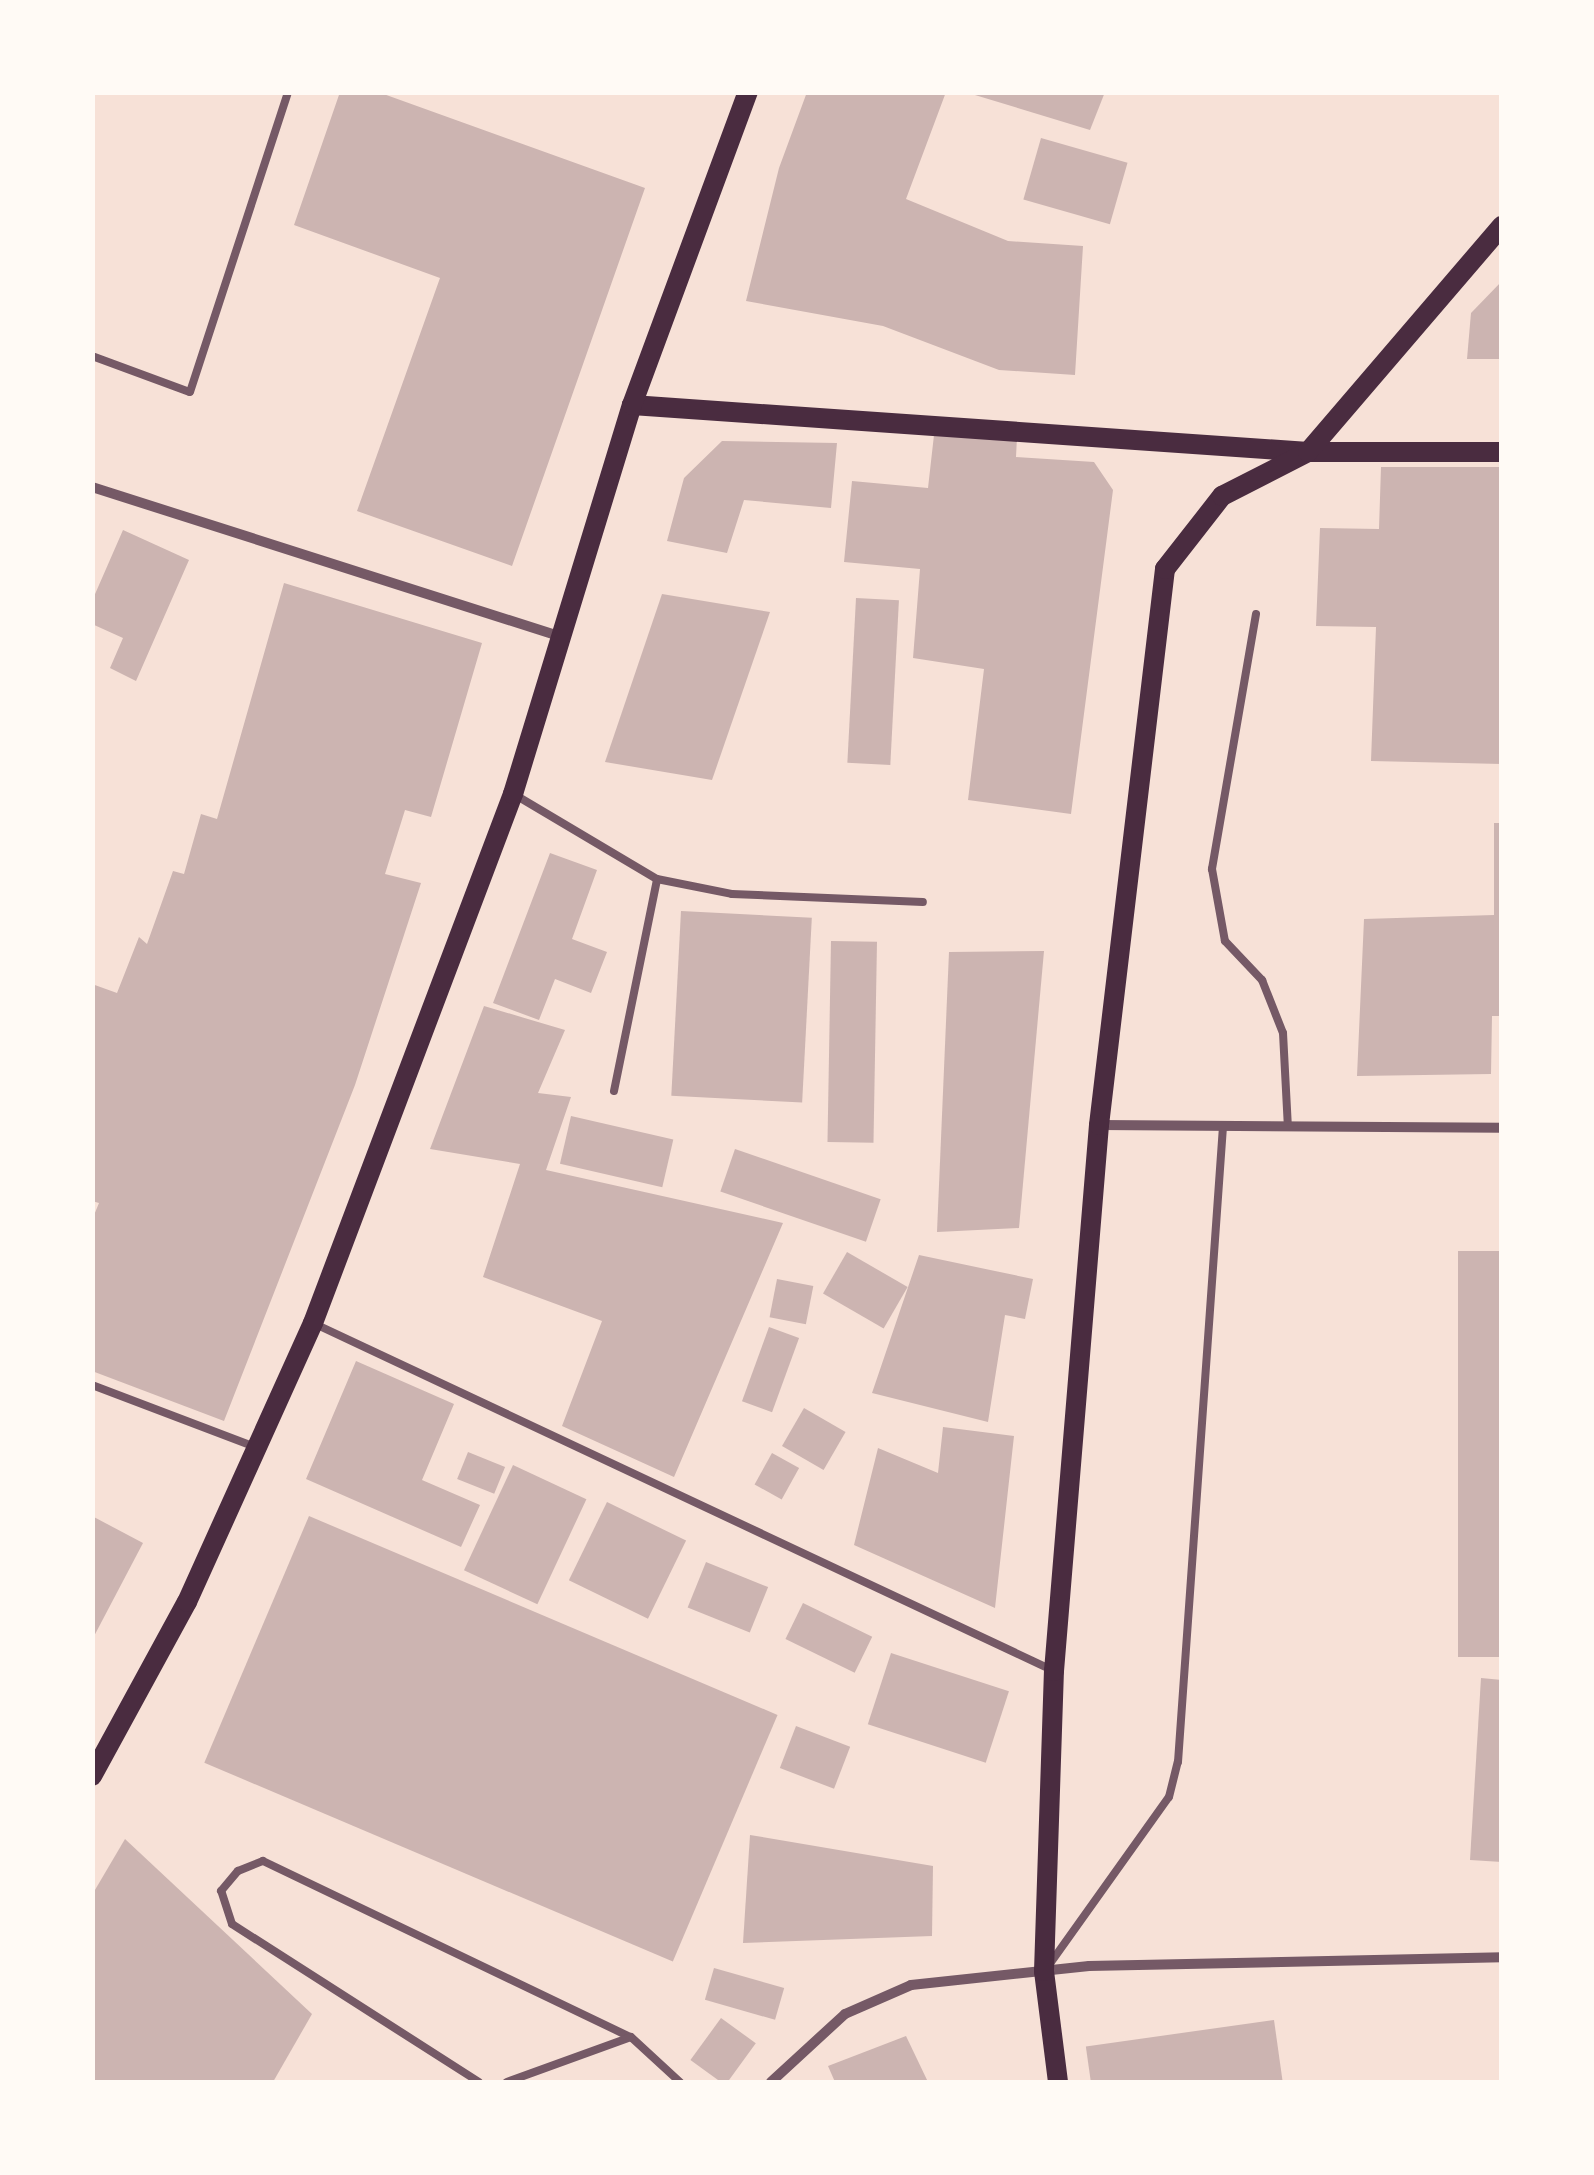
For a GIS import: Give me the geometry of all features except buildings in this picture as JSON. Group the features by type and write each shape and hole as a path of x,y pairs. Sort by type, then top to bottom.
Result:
{"main road":[{"path":"92,1776 101,1744 187,1602 313,1323 513,794 632,405 748,92"},
{"path":"1058,2082 1044,1971 1054,1670 1099,1125 1165,569 1222,496 1308,452 1502,226"},
{"path":"632,405 1308,452 1502,452"}],"street":[{"path":"92,487 559,636"},
{"path":"1099,1125 1502,1128"},
{"path":"771,2082 845,2014 912,1985 1044,1971 1502,1957"}],"lane":[{"path":"92,356 190,392 288,92"},
{"path":"1256,614 1212,869 1225,942 1262,980 1283,1033 1288,1127"},
{"path":"513,794 658,879 732,894 923,902"},
{"path":"614,1091 658,879"},
{"path":"1044,1971 1169,1797 1178,1762 1223,1126"},
{"path":"313,1323 1054,1670"},
{"path":"92,1385 255,1447"},
{"path":"479,2082 232,1924 222,1891 238,1871 263,1861 631,2037 680,2082"},
{"path":"507,2082 631,2037"}]}
